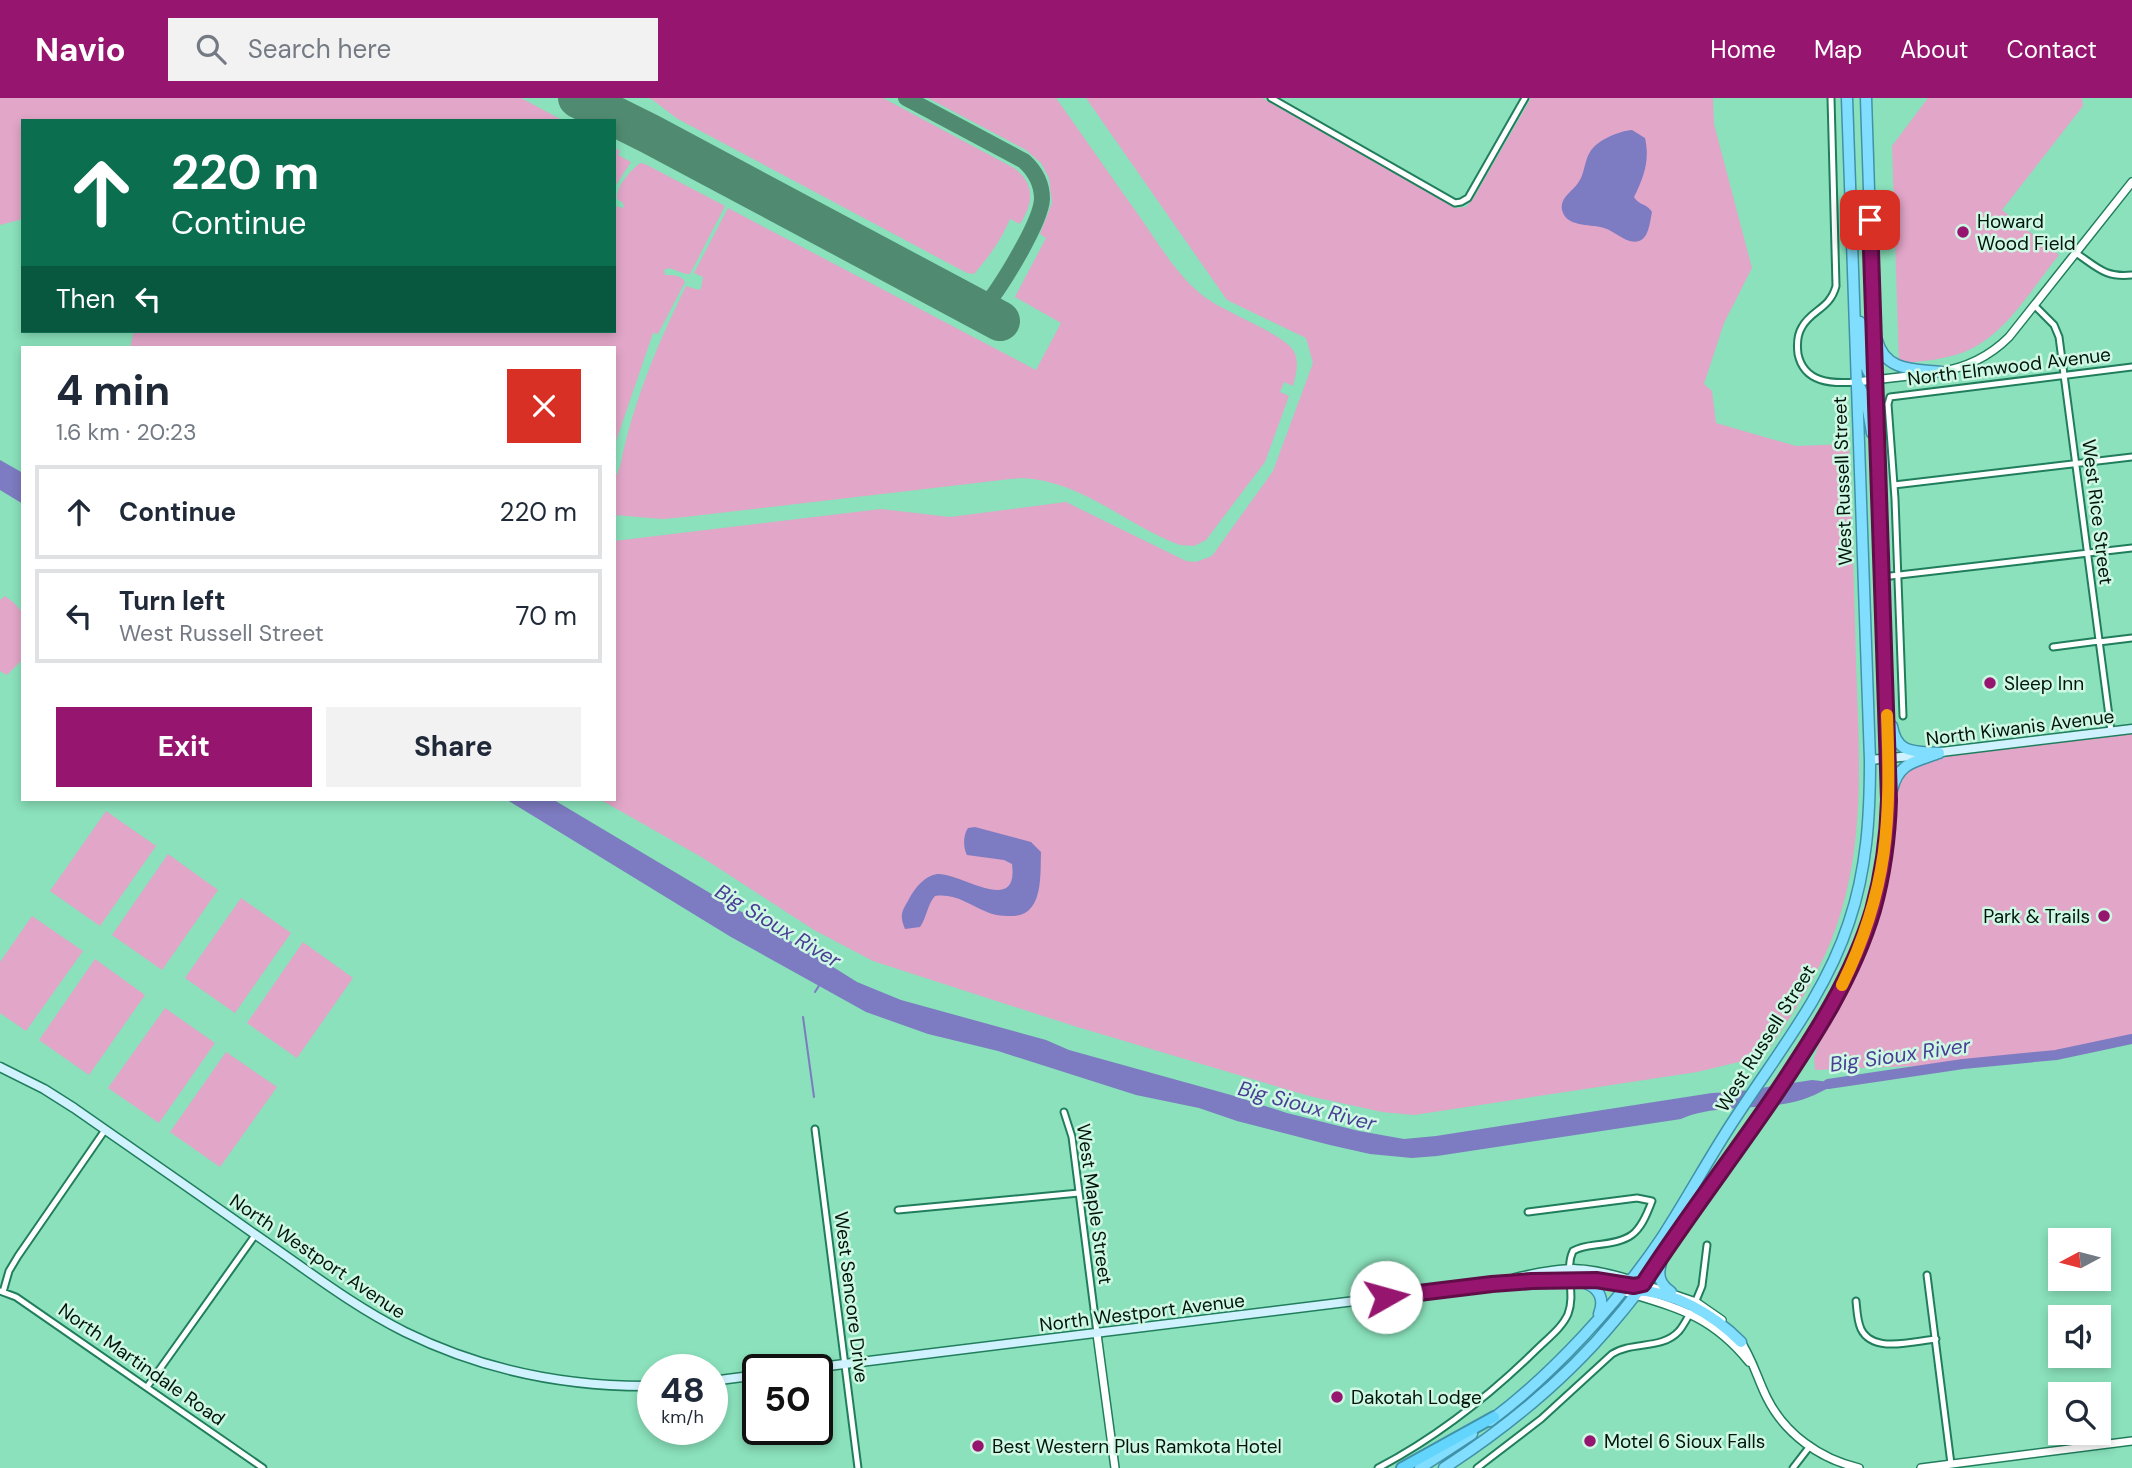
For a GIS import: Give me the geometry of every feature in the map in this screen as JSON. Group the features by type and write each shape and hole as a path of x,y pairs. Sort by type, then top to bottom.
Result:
{"highway":[{"name":"West Russell Street","path":"1420,1468 1494,1417 1543,1376 1626,1285 1661,1238 1727,1130 1819,990 1849,923 1868,838 1870,760 1847,98"},
{"name":"West Russell Street","path":"1447,1467 1502,1427 1550,1387 1592,1346 1639,1290 1804,1054 1835,1000 1867,928 1881,877 1889,812 1866,98"},
{"path":"1853,280 1866,365 1875,380"},
{"path":"1873,305 1878,345 1888,361 1902,368 1941,372"},
{"path":"1856,382 1866,399 1878,468"},
{"path":"1886,687 1892,730 1897,742 1911,751 1939,752"},
{"path":"1889,812 1893,784 1898,773 1913,762 1939,752"},
{"path":"1668,1249 1659,1272 1660,1282 1671,1292"},
{"path":"1575,1281 1596,1280 1626,1285 1674,1298 1718,1323 1741,1342"},
{"path":"1575,1281 1593,1286 1601,1296 1602,1305 1597,1318"},
{"path":"1402,1468 1494,1417"}],"main road":[{"name":"North Kiwanis Avenue","path":"1870,760 2132,729"},
{"name":"North Westport Avenue","path":"0,1066 44,1089 374,1314 437,1346 471,1359 536,1377 598,1385 637,1386"},
{"name":"North Westport Avenue","path":"1492,1284 1570,1268 1591,1269 1626,1285"},
{"name":"North Westport Avenue","path":"833,1365 1492,1284 1575,1281"}],"street":[{"path":"1271,98 1455,202 1468,198 1525,98"},
{"name":"West Russell Street","path":"1831,98 1836,286 1830,300 1802,326 1798,349 1802,365 1814,378 1831,383 1856,382"},
{"path":"1856,382 1941,372 1965,366 1993,351 2009,337 2035,306 2132,182"},
{"path":"2076,253 2108,275 2132,275"},
{"name":"West Rice Street","path":"2035,306 2057,330 2111,731"},
{"name":"North Elmwood Avenue","path":"1894,485 1888,404 1890,397 2132,367"},
{"path":"1903,716 1894,485 2132,457"},
{"path":"1882,577 2132,548"},
{"path":"2053,647 2132,638"},
{"name":"West Maple Street","path":"1064,1112 1070,1130 1115,1468"},
{"name":"West Sencore Drive","path":"815,1129 859,1468"},
{"path":"2,1292 9,1271 18,1256 105,1130"},
{"path":"898,1210 1079,1193"},
{"path":"1378,1468 1419,1445 1469,1410 1554,1333 1563,1324 1569,1310 1575,1281 1570,1268 1571,1254 1576,1249 1622,1241 1635,1234 1646,1218 1652,1201 1637,1198 1528,1212"},
{"path":"147,1387 256,1234"},
{"path":"1477,1468 1541,1419 1612,1354 1624,1348 1670,1339 1679,1331 1702,1286 1707,1245"},
{"path":"1927,1275 1951,1464"},
{"path":"1639,1290 1671,1292 1693,1307 1756,1371"},
{"name":"North Martindale Road","path":"2,1292 16,1297 263,1468"},
{"path":"1856,1301 1861,1328 1874,1342 1888,1344 1936,1339"},
{"path":"1741,1342 1767,1397 1791,1432 1839,1462 1859,1468"},
{"path":"1921,1468 2132,1441"},
{"path":"1793,1468 1810,1446"}],"shaded area":[{"path":"0,98 521,98 560,119 21,119 21,220 0,225"},
{"path":"649,98 883,98 1014,168 1026,180 1030,201 1020,224 1010,219 994,248 974,274 967,273 678,119"},
{"path":"928,98 1056,98 1162,250 1185,278 1211,301 1277,336 1287,343 1295,354 1297,363 1293,386 1284,382 1280,392 1289,396 1265,462 1206,540 1194,546 1180,545 1072,490 1027,478 685,517 662,519 616,515 616,476 648,372 686,286 699,290 701,288 703,277 694,273 728,208 1036,370 1061,323 1015,297 1046,238 1040,234 1052,203 1049,178 1041,163 1026,150"},
{"path":"1086,98 1262,98 1455,208 1466,207 1473,199 1531,98 1713,98 1714,124 1752,268 1724,323 1704,384 1712,391 1716,423 1796,446 1849,444 1859,768 1856,838 1843,907 1831,941 1817,971 1764,1056 1697,1072 1414,1115 1382,1112 1309,1096 1074,1026 873,961 814,930 703,858 603,801 616,801 616,541 881,509 950,517 1066,502 1186,561 1196,562 1212,556 1273,471 1313,363 1306,338 1227,300"},
{"name":"Howard Wood Field","path":"1928,98 2082,98 2083,106 2002,210 2059,255 2017,310 1979,345 1948,357 1899,364 1892,146"},
{"path":"1632,130 1645,138 1647,154 1643,175 1634,197 1652,212 1645,236 1635,242 1604,228 1572,222 1562,210 1565,197 1580,179 1593,148 1609,137"},
{"path":"616,148 620,151 618,155 631,162 616,185"},
{"path":"640,163 645,164 725,206 690,274 669,268 664,270 665,275 674,275 685,282 658,334 653,333 616,441 616,346 130,346 134,333 616,333 616,206 624,208 623,203 617,199 617,194 628,174"},
{"path":"0,460 21,472 21,503 0,490"},
{"path":"5,596 21,611 21,661 7,675 0,671 0,600"},
{"path":"2132,729 2132,1039 2030,1058 1963,1064 1815,1070 1814,1058 1835,1000 1867,928 1902,769 1939,753"},
{"path":"509,801 556,801 857,982 901,1000 1046,1040 1069,1050 1287,1113 1359,1131 1404,1139 1436,1136 1712,1093 1734,1092 1733,1081 1737,1080 1742,1091 1812,1080 1839,1083 1802,1100 1776,1105 1706,1112 1681,1119 1437,1156 1412,1158 1370,1154 1237,1121 1199,1108 1136,1095 998,1051 928,1034 866,1012 731,937"},
{"path":"106,811 156,846 100,926 50,891"},
{"path":"975,827 1031,842 1041,852 1040,881 1031,908 1024,914 1000,916 956,898 935,896 920,927 905,929 902,913 911,895 932,875 947,875 997,890 1006,888 1012,880 1012,864 1004,860 967,855 965,834 968,828"},
{"path":"168,854 218,890 162,970 112,935"},
{"path":"241,898 291,933 235,1013 185,978"},
{"path":"32,916 83,951 26,1031 0,1013 0,962"},
{"path":"303,942 353,978 297,1058 247,1023"},
{"path":"95,959 145,995 89,1075 39,1040"},
{"path":"165,1008 215,1043 159,1123 108,1088"},
{"path":"226,1052 277,1087 220,1167 170,1132"}],"waterway":[{"path":"815,992 820,984"},
{"path":"803,1017 814,1097"},
{"name":"Big Sioux River","path":"1828,1084 1963,1064 2056,1055 2132,1039"}],"taxiway":[{"path":"906,98 1024,161 1035,173 1039,183 1042,193 1040,209 1021,251 990,300 971,306"}],"runway":[{"path":"578,98 1000,321"}],"slow traffic":[{"path":"1842,985 1867,928 1881,877 1889,800 1887,715"}],"place":[{"name":"Howard Wood Field","path":"1963,232"},
{"name":"Sleep Inn","path":"1990,683"},
{"name":"Park & Trails","path":"2104,916"},
{"name":"Dakotah Lodge","path":"1337,1397"},
{"name":"Motel 6 Sioux Falls","path":"1590,1441"},
{"name":"Best Western Plus Ramkota Hotel","path":"978,1446"}],"route":[{"path":"1386,1297 1532,1281 1596,1280 1634,1286 1643,1284 1804,1054 1852,965 1873,910 1881,877 1889,800 1870,220"}]}
